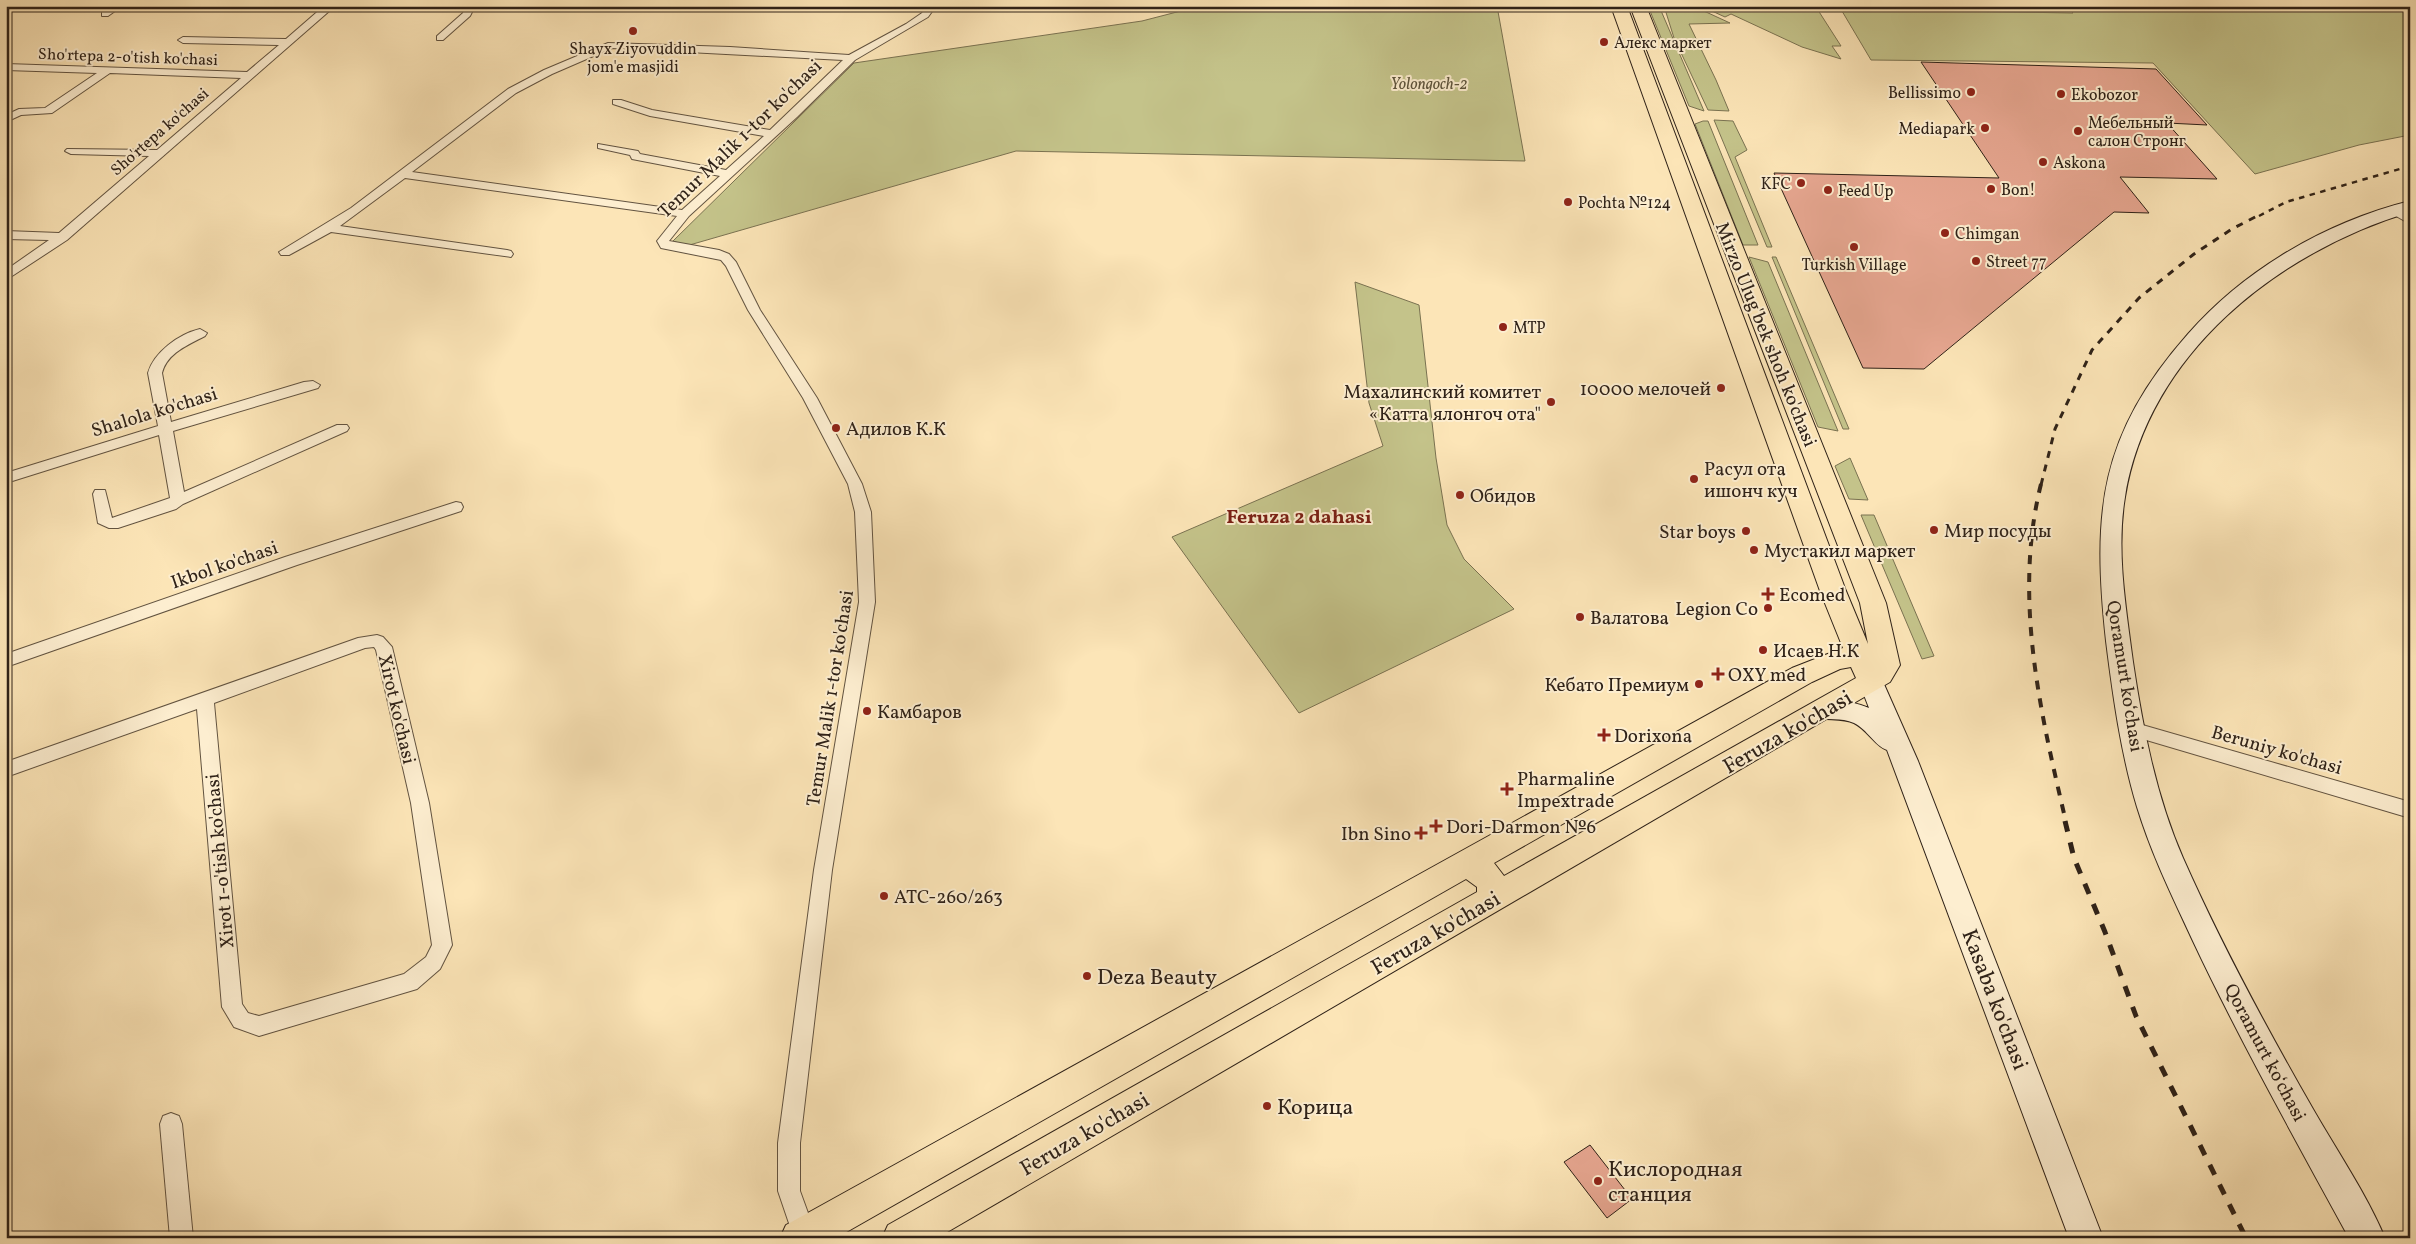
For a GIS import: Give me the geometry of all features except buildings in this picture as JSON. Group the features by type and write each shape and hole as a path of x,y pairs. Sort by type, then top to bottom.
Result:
{"main road":[{"name":"Mirzo Ulug'bek shoh ko'chasi","path":"1619,6 1838,603 1839,625 1864,654"},
{"name":"Mirzo Ulug'bek shoh ko'chasi","path":"1638,6 1873,603 1864,654"},
{"path":"1640,63 1660,64"},
{"name":"Qoramurt koʻchasi","path":"2368,1238 2244,1014 2196,917 2153,815 2145,790 2127,655 2120,587 2118,520 2126,468 2144,421 2180,365 2213,327 2247,296 2326,243 2357,228 2404,212"},
{"name":"Feruza ko'chasi","path":"802,1236 1802,675 1834,660 1864,654"},
{"name":"Feruza ko'chasi","path":"901,1238 1822,710 1864,654"},
{"name":"Kasaba ko'chasi","path":"1864,654 2086,1238"},
{"path":"1822,710 1849,710 1871,720 1888,736 1905,761"},
{"name":"Qoramurt koʻchasi","path":"2136,730 2171,842 2220,946 2254,1014 2382,1238"},
{"path":"1463,865 1478,868 1488,876 1493,888 1490,900"}],"street":[{"path":"105,14 117,6"},
{"name":"Sho'rtepa ko'chasi","path":"6,276 62,237 330,6"},
{"path":"440,38 467,14 470,6"},
{"name":"Temur Malik 1-tor ko'chasi","path":"802,1236 789,1191 789,1143 823,870 868,602 863,512 855,484 810,398 754,310 732,265 726,257 663,244 670,231 685,214 851,58 925,15 931,6"},
{"path":"183,40 289,42"},
{"name":"Temur Malik 1-tor ko'chasi","path":"284,252 329,228 512,91 548,72 611,45 851,58"},
{"name":"Sho'rtepa 2-o'tish ko'chasi","path":"6,67 249,74"},
{"path":"6,119 19,112 48,111 108,70"},
{"path":"617,102 650,113 772,134"},
{"path":"602,146 634,153 636,157 727,174"},
{"path":"71,151 158,153"},
{"path":"403,174 685,214"},
{"path":"329,228 507,254"},
{"path":"6,235 62,237"},
{"path":"178,500 164,429 155,373 156,365 162,356 200,334"},
{"name":"Shalola ko'chasi","path":"6,478 304,386 313,385"},
{"path":"100,494 103,518 109,523 118,523 171,505 178,500 257,467 342,428"},
{"name":"Ikbol ko'chasi","path":"6,661 290,561 456,507"},
{"name":"Xirot ko'chasi","path":"6,770 364,642 377,641 384,647 420,803 442,945 433,963 410,982 259,1026 241,1020"},
{"name":"Xirot 1-o'tish ko'chasi","path":"205,699 232,1007 241,1020"},
{"name":"Beruniy ko'chasi","path":"2136,730 2410,810"},
{"path":"172,1124 182,1238"}],"green space":[{"name":"Yolongoch-2","path":"1200,6 1497,6 1525,161 1016,151 686,246 673,241 854,63 1142,21"},
{"path":"1648,6 1659,6 1704,111 1689,106"},
{"path":"1664,6 1693,6 1730,23 1689,24 1729,111 1708,110 1674,38"},
{"path":"1701,6 1816,7 1841,46 1832,46 1841,59 1802,47 1731,14 1725,17"},
{"path":"1839,6 1949,6 1954,11 2073,13 2067,6 2410,8 2410,135 2359,145 2255,174 2153,63 1871,60"},
{"path":"1714,120 1733,121 1747,150 1735,157 1772,247 1767,247"},
{"path":"1708,121 1758,245 1743,245 1695,124"},
{"path":"1749,257 1768,262 1838,431 1818,427"},
{"path":"1772,257 1776,257 1849,429 1843,429"},
{"path":"1355,282 1419,305 1436,458 1447,525 1464,559 1514,609 1299,713 1172,537 1383,446 1369,403"},
{"path":"1850,458 1868,500 1849,499 1835,466"},
{"path":"1861,515 1874,515 1934,656 1922,659"}],"railway":[{"path":"2259,216 2286,202 2410,166"},
{"path":"2041,485 2055,429 2092,350 2139,298 2194,254 2232,229 2261,214"},
{"path":"2041,484 2033,526 2029,569 2033,654 2047,738 2066,822"},
{"path":"2065,821 2074,858 2105,932 2136,1016 2246,1238"}],"place":[{"name":"Shayx Ziyovuddin jom'e masjidi","path":"633,31"},
{"name":"Алекс маркет","path":"1604,42"},
{"name":"Bellissimo","path":"1971,92"},
{"name":"Ekobozor","path":"2061,94"},
{"name":"Mediapark","path":"1985,128"},
{"name":"Мебельный салон Стронг","path":"2078,131"},
{"name":"Askona","path":"2043,162"},
{"name":"KFC","path":"1801,183"},
{"name":"Bon!","path":"1991,189"},
{"name":"Feed Up","path":"1828,190"},
{"name":"Pochta №124","path":"1568,202"},
{"name":"Chimgan","path":"1945,233"},
{"name":"Turkish Village","path":"1854,247"},
{"name":"Street 77","path":"1976,261"},
{"name":"MTP","path":"1503,327"},
{"name":"10000 мелочей","path":"1721,388"},
{"name":"Махалинский комитет «Катта ялонгоч ота\"","path":"1551,402"},
{"name":"Адилов К.К","path":"836,428"},
{"name":"Расул ота ишонч куч","path":"1694,479"},
{"name":"Обидов","path":"1460,495"},
{"name":"Мир посуды","path":"1934,530"},
{"name":"Star boys","path":"1746,531"},
{"name":"Мустакил маркет","path":"1754,550"},
{"name":"Ecomed","path":"1768,594"},
{"name":"Legion Co","path":"1768,608"},
{"name":"Валатова","path":"1580,617"},
{"name":"Исаев Н.К","path":"1763,650"},
{"name":"OXY med","path":"1718,674"},
{"name":"Кебато Премиум","path":"1699,684"},
{"name":"Камбаров","path":"867,711"},
{"name":"Dorixona","path":"1604,735"},
{"name":"Pharmaline Impextrade","path":"1507,789"},
{"name":"Dori-Darmon №6","path":"1436,826"},
{"name":"Ibn Sino","path":"1421,833"},
{"name":"АТС-260/263","path":"884,896"},
{"name":"Deza Beauty","path":"1087,976"},
{"name":"Корица","path":"1267,1106"},
{"name":"Кислородная станция","path":"1598,1181"}],"district":[{"name":"Feruza 2 dahasi","path":"1299,516"}]}
